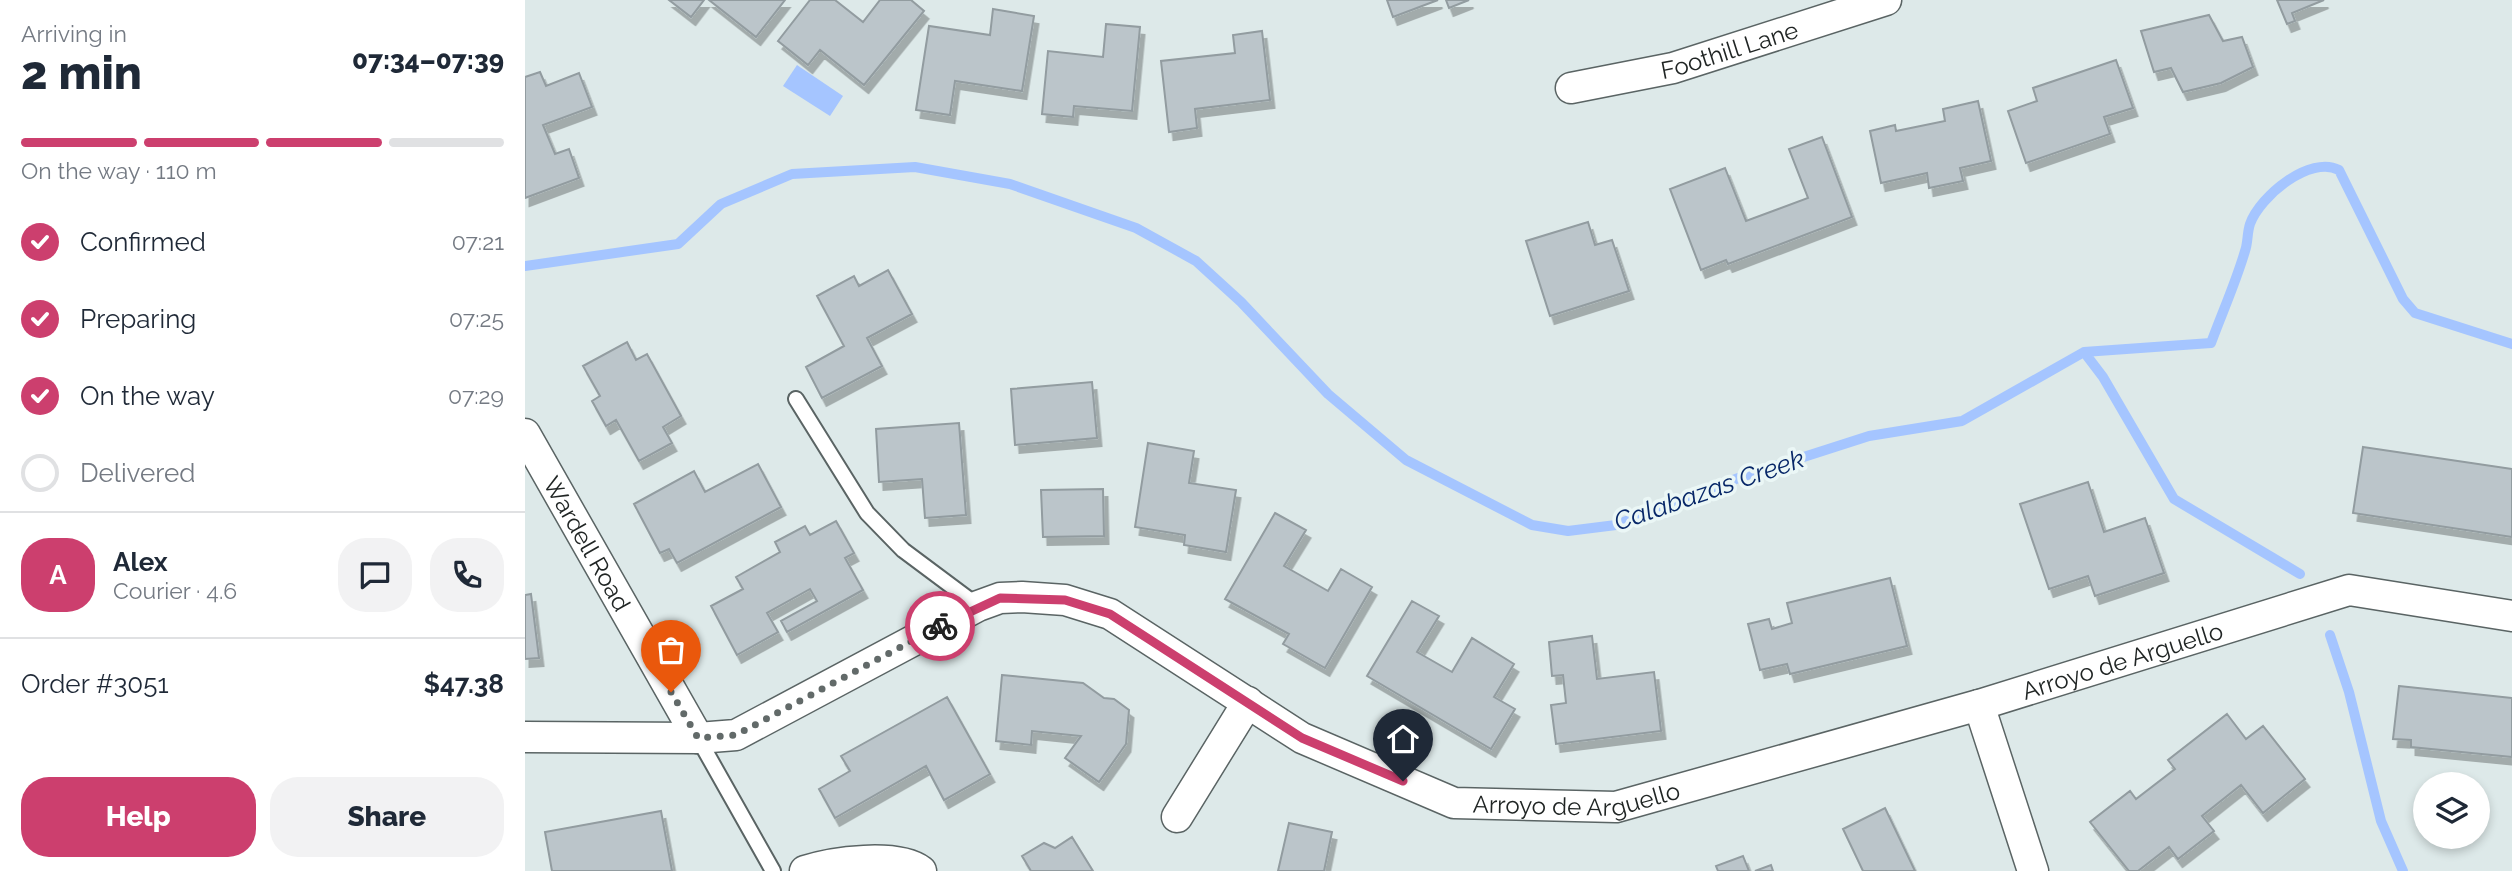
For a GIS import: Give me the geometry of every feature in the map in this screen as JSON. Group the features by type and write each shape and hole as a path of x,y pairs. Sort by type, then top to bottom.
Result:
{"street":[{"name":"Foothill Lane","path":"1571,88 1673,68 1886,0"},
{"name":"Wardell Road","path":"525,434 698,738"},
{"name":"Arroyo de Arguello","path":"525,737 698,738 736,735 978,606 1000,598 1022,597 1065,600 1110,614 1302,738 1454,803 1616,807 1979,705 2349,590 2512,616"},
{"path":"1177,817 1248,702"},
{"path":"1979,705 2033,871"},
{"path":"805,871 888,859 913,864 921,871"}],"lane":[{"path":"796,399 867,513 902,551 978,606"},
{"name":"Wardell Road","path":"698,738 773,871"}],"water":[{"path":"797,65 843,96 830,116 783,86"}],"building":[{"path":"669,0 704,0 691,17"},
{"path":"709,0 785,0 756,37"},
{"path":"810,0 835,0 863,22 880,0 911,0 924,11 864,85 820,50 808,65 778,41"},
{"path":"1387,0 1438,0 1393,17"},
{"path":"1446,0 1469,0 1449,8"},
{"path":"2277,0 2324,0 2292,13 2295,21 2287,24"},
{"path":"993,9 1034,16 1022,91 955,81 950,115 916,110 929,26 990,35"},
{"path":"2209,15 2223,41 2242,37 2253,67 2221,83 2183,92 2171,68 2154,72 2141,31"},
{"path":"1106,24 1140,27 1132,111 1074,106 1073,117 1042,114 1048,51 1103,57"},
{"path":"1262,31 1270,100 1195,109 1197,128 1169,132 1161,61 1235,53 1233,35"},
{"path":"2116,60 2133,108 2104,117 2110,134 2026,163 2008,111 2037,101 2033,88"},
{"path":"540,72 546,86 579,73 592,107 543,125 555,154 569,149 579,178 525,198 525,77"},
{"path":"1978,101 1991,161 1960,168 1963,181 1929,188 1927,173 1881,183 1870,131 1895,125 1896,131 1945,121 1943,109"},
{"path":"1822,137 1852,217 1728,264 1726,260 1701,270 1670,189 1725,168 1746,221 1808,198 1789,149"},
{"path":"1588,222 1595,245 1612,240 1629,291 1550,316 1526,241"},
{"path":"888,270 912,314 867,338 882,366 822,398 806,367 844,346 817,296 854,276 859,286"},
{"path":"627,342 636,360 647,354 681,416 663,427 672,443 639,461 616,420 606,426 592,401 600,396 583,366"},
{"path":"1092,382 1097,438 1015,445 1011,389"},
{"path":"959,423 966,515 925,518 922,479 879,482 876,429"},
{"path":"1148,443 1194,451 1189,483 1236,490 1226,552 1184,545 1185,535 1135,527"},
{"path":"2363,447 2512,469 2512,537 2353,513"},
{"path":"758,464 781,507 677,563 669,549 660,553 634,504 694,471 705,492"},
{"path":"2088,482 2104,532 2145,518 2164,573 2095,596 2088,576 2049,589 2020,504"},
{"path":"1103,489 1104,536 1043,537 1041,490"},
{"path":"1275,513 1306,530 1284,566 1328,591 1341,569 1372,587 1325,668 1283,644 1289,634 1225,599"},
{"path":"836,521 854,553 845,558 863,590 787,632 781,621 817,601 810,589 767,613 778,632 737,655 711,606 743,589 736,577 780,552 775,542 805,526 810,535"},
{"path":"1890,578 1907,646 1790,674 1787,664 1760,670 1748,624 1769,619 1772,629 1792,623 1787,603"},
{"path":"531,594 539,658 525,659 525,595"},
{"path":"1412,601 1439,616 1417,652 1452,672 1472,638 1514,664 1494,697 1515,709 1491,749 1367,676"},
{"path":"1592,636 1597,679 1654,672 1661,731 1556,744 1551,705 1566,703 1563,675 1552,676 1549,642"},
{"path":"1002,675 1083,683 1104,698 1114,699 1129,710 1126,744 1099,782 1065,758 1081,736 1032,731 1031,745 996,741"},
{"path":"2399,686 2512,698 2512,757 2411,747 2411,740 2393,739"},
{"path":"947,697 990,774 944,800 926,766 835,818 819,789 850,771 841,756"},
{"path":"2227,714 2246,739 2263,726 2305,779 2263,813 2241,785 2202,816 2214,831 2178,859 2169,847 2138,871 2129,871 2090,822 2130,791 2136,799 2175,769 2168,760"},
{"path":"1885,808 1915,871 1863,871 1843,829"},
{"path":"661,811 672,871 552,871 545,832"},
{"path":"1289,823 1332,832 1324,871 1278,871"},
{"path":"1072,837 1093,871 1031,871 1022,856 1044,843 1055,848"},
{"path":"1743,856 1749,871 1718,871 1716,866"},
{"path":"1771,865 1773,871 1755,871"}],"waterway":[{"name":"Calabazas Creek","path":"525,266 678,244 721,204 792,174 915,167 1010,184 1136,228 1196,261 1241,302 1328,394 1406,460 1532,525 1568,531 1616,525 1741,477 1869,436 1962,421 2084,352 2211,343 2256,213 2287,181 2314,168 2339,170 2403,299 2415,313 2512,344"},
{"path":"2084,352 2103,377 2174,499 2300,574"},
{"path":"2330,635 2349,692 2381,821 2403,871"}],"way so far":[{"path":"671,692 698,738 736,735 940,626"}],"route":[{"path":"940,626 1000,598 1065,600 1110,614 1302,738 1403,781"}]}
